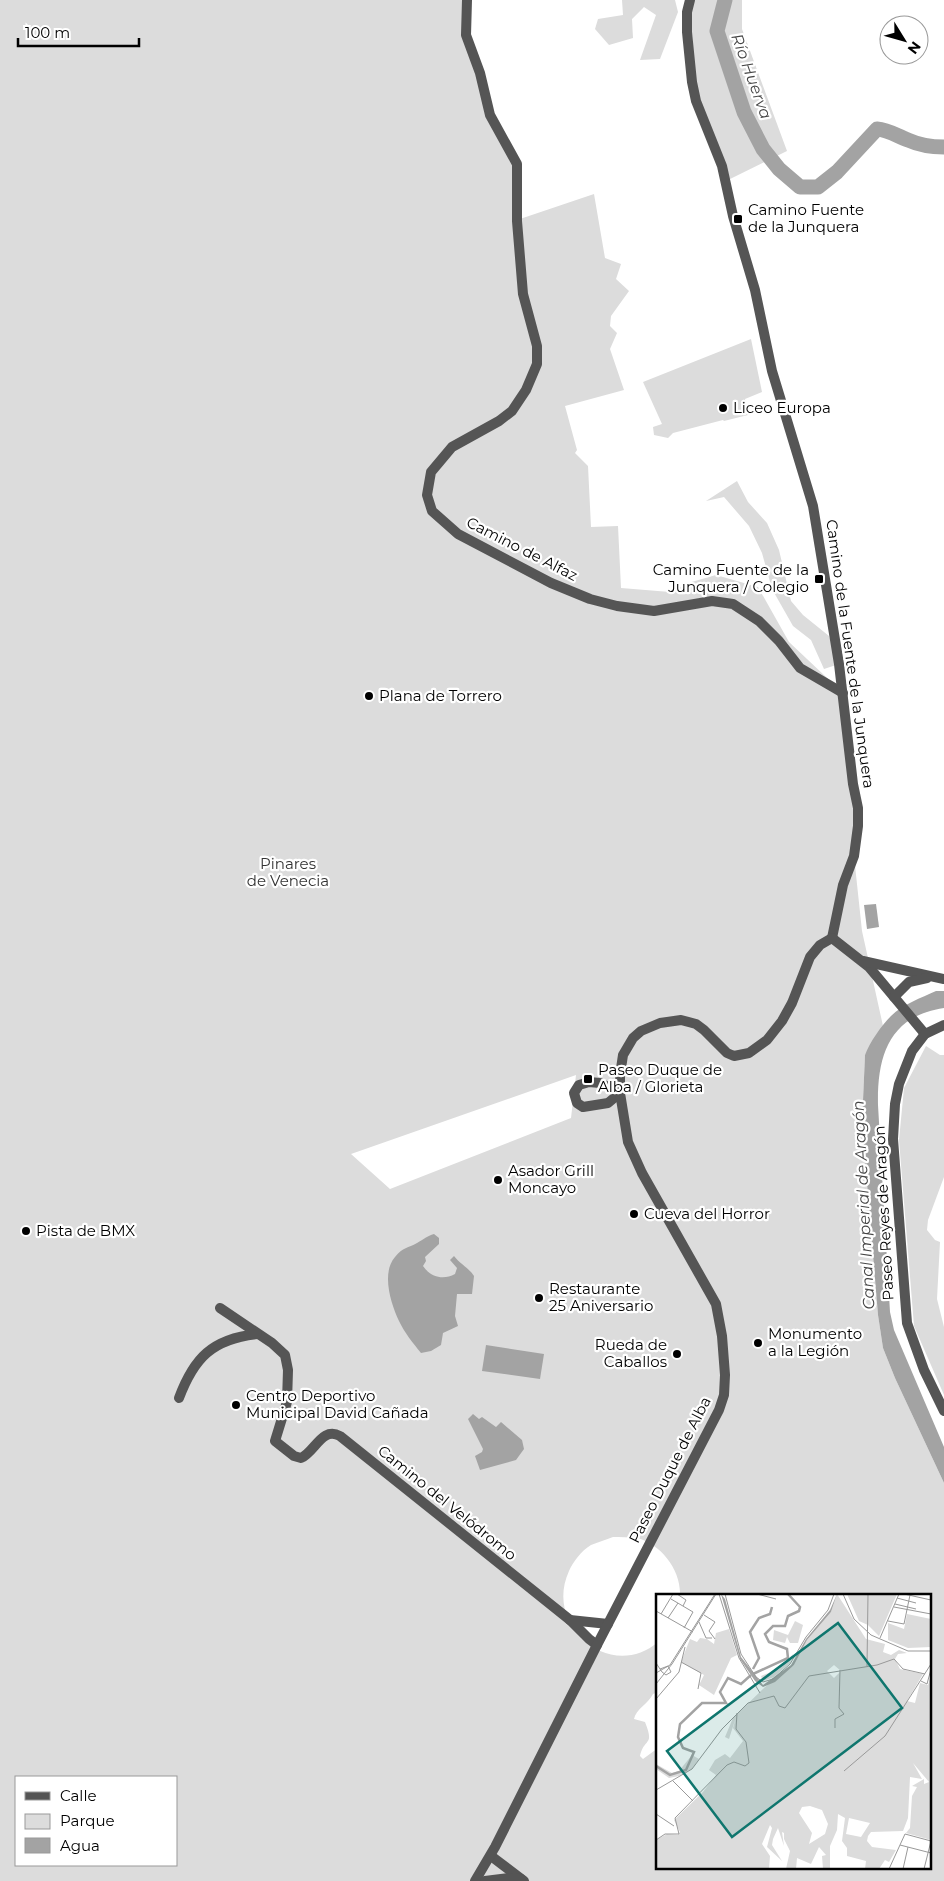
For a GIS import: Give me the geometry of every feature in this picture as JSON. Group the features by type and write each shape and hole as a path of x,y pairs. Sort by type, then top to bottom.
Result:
{"street":[{"name":"Camino de Alfaz","path":"467,0 466,35 480,73 490,115 517,164 517,221 523,294 537,346 537,364 526,390 512,411 499,421 452,447 431,472 427,494 432,511 458,534 551,583 590,599 617,606 654,611 712,602 733,604 759,621 779,641 800,668 843,693"},
{"name":"Camino de la Fuente de la Junquera","path":"690,0 687,12 692,82 703,120 722,166 733,216 755,290 772,371 811,499 833,620 853,784 858,808 858,826 854,856 843,885 832,938"},
{"path":"832,938 862,961 926,1034"},
{"name":"Paseo Duque de Alba","path":"475,1881 491,1856 597,1645 719,1410 725,1392 722,1336 715,1300 642,1173 628,1142 620,1093 621,1064 626,1046 641,1031 660,1023 681,1020 696,1024 721,1048 734,1056 749,1053 758,1048 775,1031 787,1014 810,957 820,945 832,938"},
{"path":"862,961 940,978"},
{"path":"897,1000 910,982 922,978 940,978"},
{"name":"Paseo Reyes de Aragón","path":"944,1025 926,1034 912,1051 899,1084 895,1104 893,1139 907,1323 924,1370 944,1411"},
{"path":"593,1082 620,1093 608,1103 583,1107 575,1100 575,1090 578,1085 593,1082"},
{"path":"608,1103 622,1111"},
{"path":"220,1308 257,1334"},
{"path":"179,1398 187,1376 204,1354 223,1342 240,1336 257,1334"},
{"name":"Camino del Velódromo","path":"257,1334 285,1355 288,1370 287,1402 275,1441 294,1456 301,1458 307,1455 324,1436 334,1434 340,1436 570,1620 597,1645"},
{"path":"570,1620 608,1624"},
{"path":"491,1856 523,1880"},
{"path":"485,1881 508,1878 523,1880"}],"green space":[{"name":"Pinares de Venecia","path":"0,0 467,0 466,35 484,93 517,164 517,220 594,194 605,258 621,264 616,279 629,291 611,316 610,326 617,333 610,349 624,390 565,406 577,450 575,453 588,466 591,527 618,526 621,588 670,592 688,583 716,575 758,587 789,642 843,693 853,784 854,856 862,931 883,1026 865,1055 862,1123 878,1315 883,1348 944,1483 944,1881 0,1881","holes":["576,1075 571,1118 390,1189 351,1154"]},
{"path":"622,0 675,0 678,12 660,59 640,60 656,15 644,7 632,19 633,38 609,45 595,29 598,19 623,15"},
{"path":"690,0 742,0 742,29 787,151 726,181 696,101"},
{"path":"751,339 762,392 745,399 748,415 673,433 668,438 654,435 653,427 662,424 643,382"},
{"path":"737,481 748,502 767,523 779,550 791,601 803,615 829,636 839,664 824,669 811,640 793,626 772,589 762,553 749,526 724,497 706,501"},
{"path":"926,1046 940,1055 944,1055 944,1177 928,1220 927,1230 935,1240 940,1242 937,1299 944,1327 944,1395 914,1326 899,1140 904,1088"}],"water":[{"path":"876,904 879,927 867,929 864,905"},
{"name":"Canal Imperial de Aragón","path":"936,991 944,991 944,1008 925,1012 910,1020 899,1029 890,1041 880,1070 878,1105 890,1312 894,1330 944,1447 944,1483 883,1348 878,1315 862,1123 865,1055 876,1034 883,1024 901,1008"},
{"path":"434,1234 439,1238 439,1244 425,1257 426,1261 423,1266 426,1270 438,1277 455,1274 457,1268 450,1260 454,1256 474,1276 472,1294 457,1294 455,1316 458,1326 443,1333 441,1345 431,1351 421,1353 403,1329 396,1314 388,1280 391,1264 401,1251"},
{"path":"486,1345 544,1354 540,1379 482,1371"},
{"path":"473,1414 479,1419 482,1417 496,1427 501,1422 522,1440 524,1449 516,1460 480,1470 475,1456 482,1452 483,1449 468,1419"}],"waterway":[{"name":"Río Huerva","path":"725,0 717,31 744,112 763,149 779,169 800,187 818,187 837,172 877,129 912,142 944,147"}],"place":[{"name":"Camino Fuente de la Junquera","path":"738,219"},
{"name":"Liceo Europa","path":"723,408"},
{"name":"Camino Fuente de la Junquera / Colegio","path":"819,579"},
{"name":"Plana de Torrero","path":"369,696"},
{"name":"Paseo Duque de Alba / Glorieta","path":"588,1079"},
{"name":"Asador Grill Moncayo","path":"498,1180"},
{"name":"Cueva del Horror","path":"634,1214"},
{"name":"Pista de BMX","path":"26,1231"},
{"name":"Restaurante 25 Aniversario","path":"539,1298"},
{"name":"Monumento a la Legión","path":"758,1343"},
{"name":"Rueda de Caballos","path":"677,1354"},
{"name":"Centro Deportivo Municipal David Cañada","path":"236,1405"}]}
